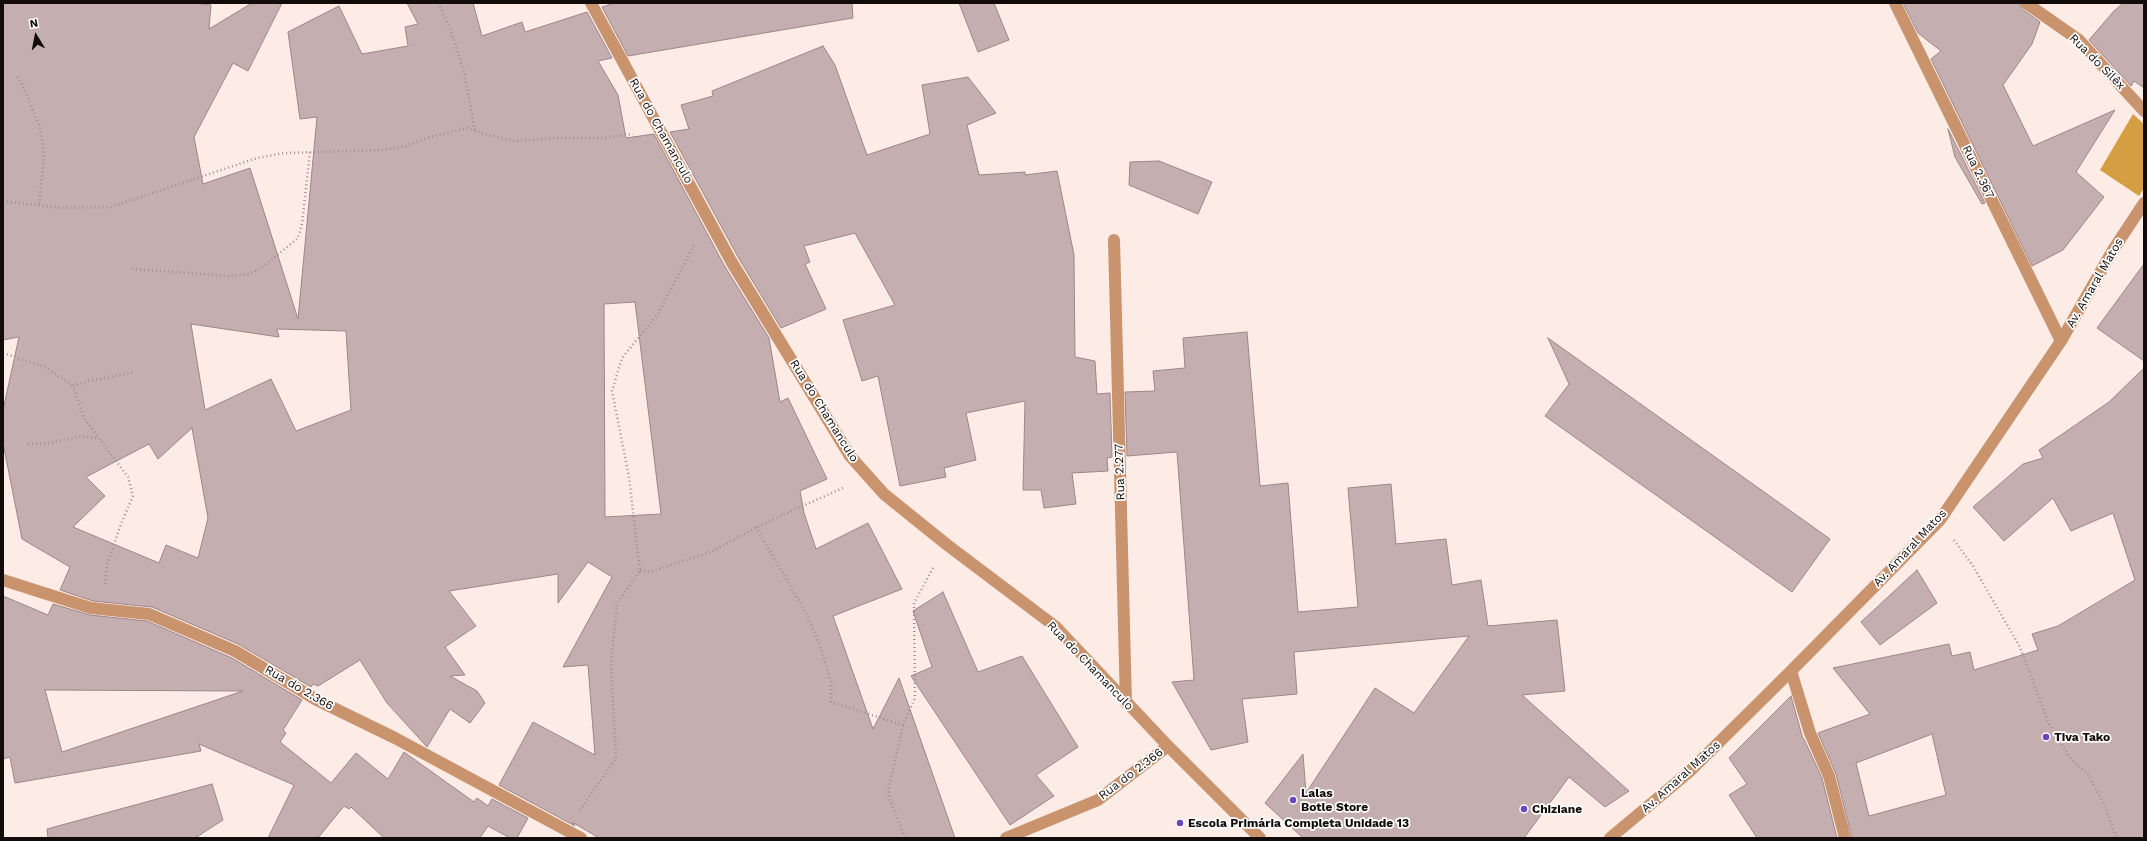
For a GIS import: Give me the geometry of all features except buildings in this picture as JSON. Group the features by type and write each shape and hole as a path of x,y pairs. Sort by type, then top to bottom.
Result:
{"street":[{"name":"Rua do Chamanculo","path":"591,3 731,261 850,456 884,494 946,544 1056,627 1126,703 1260,838"},
{"name":"Rua 2.367","path":"1895,3 2061,341"},
{"name":"Rua do Silêx","path":"2026,3 2079,40 2144,111"},
{"name":"Av. Amaral Matos","path":"1610,838 1689,772 1791,672 1940,520 2061,341 2112,250 2144,203"},
{"name":"Rua 2.277","path":"1114,240 1126,703"},
{"name":"Rua do 2.366","path":"3,580 91,608 149,614 235,651 317,700 401,741 581,838"},
{"path":"1791,672 1810,733 1829,776 1845,838"},
{"name":"Rua do 2.366","path":"1006,838 1098,800 1168,746"}],"path":[{"path":"438,3 450,28 464,72 475,131"},
{"path":"16,77 22,84 40,128 43,144 44,157 39,206"},
{"path":"3,201 61,208 93,208 120,205 156,191 257,158 284,153 382,150 407,146 426,138 467,128 513,141 527,141 558,138 602,138 636,134 657,125"},
{"path":"132,269 228,276 249,274 263,267 298,238 302,224 310,152"},
{"path":"567,830 616,758 611,664 617,603 640,571 629,477 612,391 622,358 658,314 708,218"},
{"path":"3,353 44,367 73,386 84,418 128,477 133,496 121,524 107,565 104,590 114,610"},
{"path":"73,386 88,381 135,372"},
{"path":"28,444 52,443 81,436 97,438"},
{"path":"640,571 650,572 711,552 756,527 868,476"},
{"path":"1940,520 1973,566 2020,647 2049,724 2071,759 2088,774 2104,804 2117,838"},
{"path":"756,527 807,615 820,646 831,682 831,702 903,725"},
{"path":"905,838 889,798 889,787 903,725 915,698 914,604 946,544"}],"shaded area":[{"path":"2133,114 2144,124 2144,188 2139,196 2100,170"}],"place":[{"name":"Tiva Tako","path":"2046,737"},
{"name":"Lalas Botle Store","path":"1293,800"},
{"name":"Chiziane","path":"1524,809"},
{"name":"Escola Primária Completa Unidade 13","path":"1180,823"}]}
